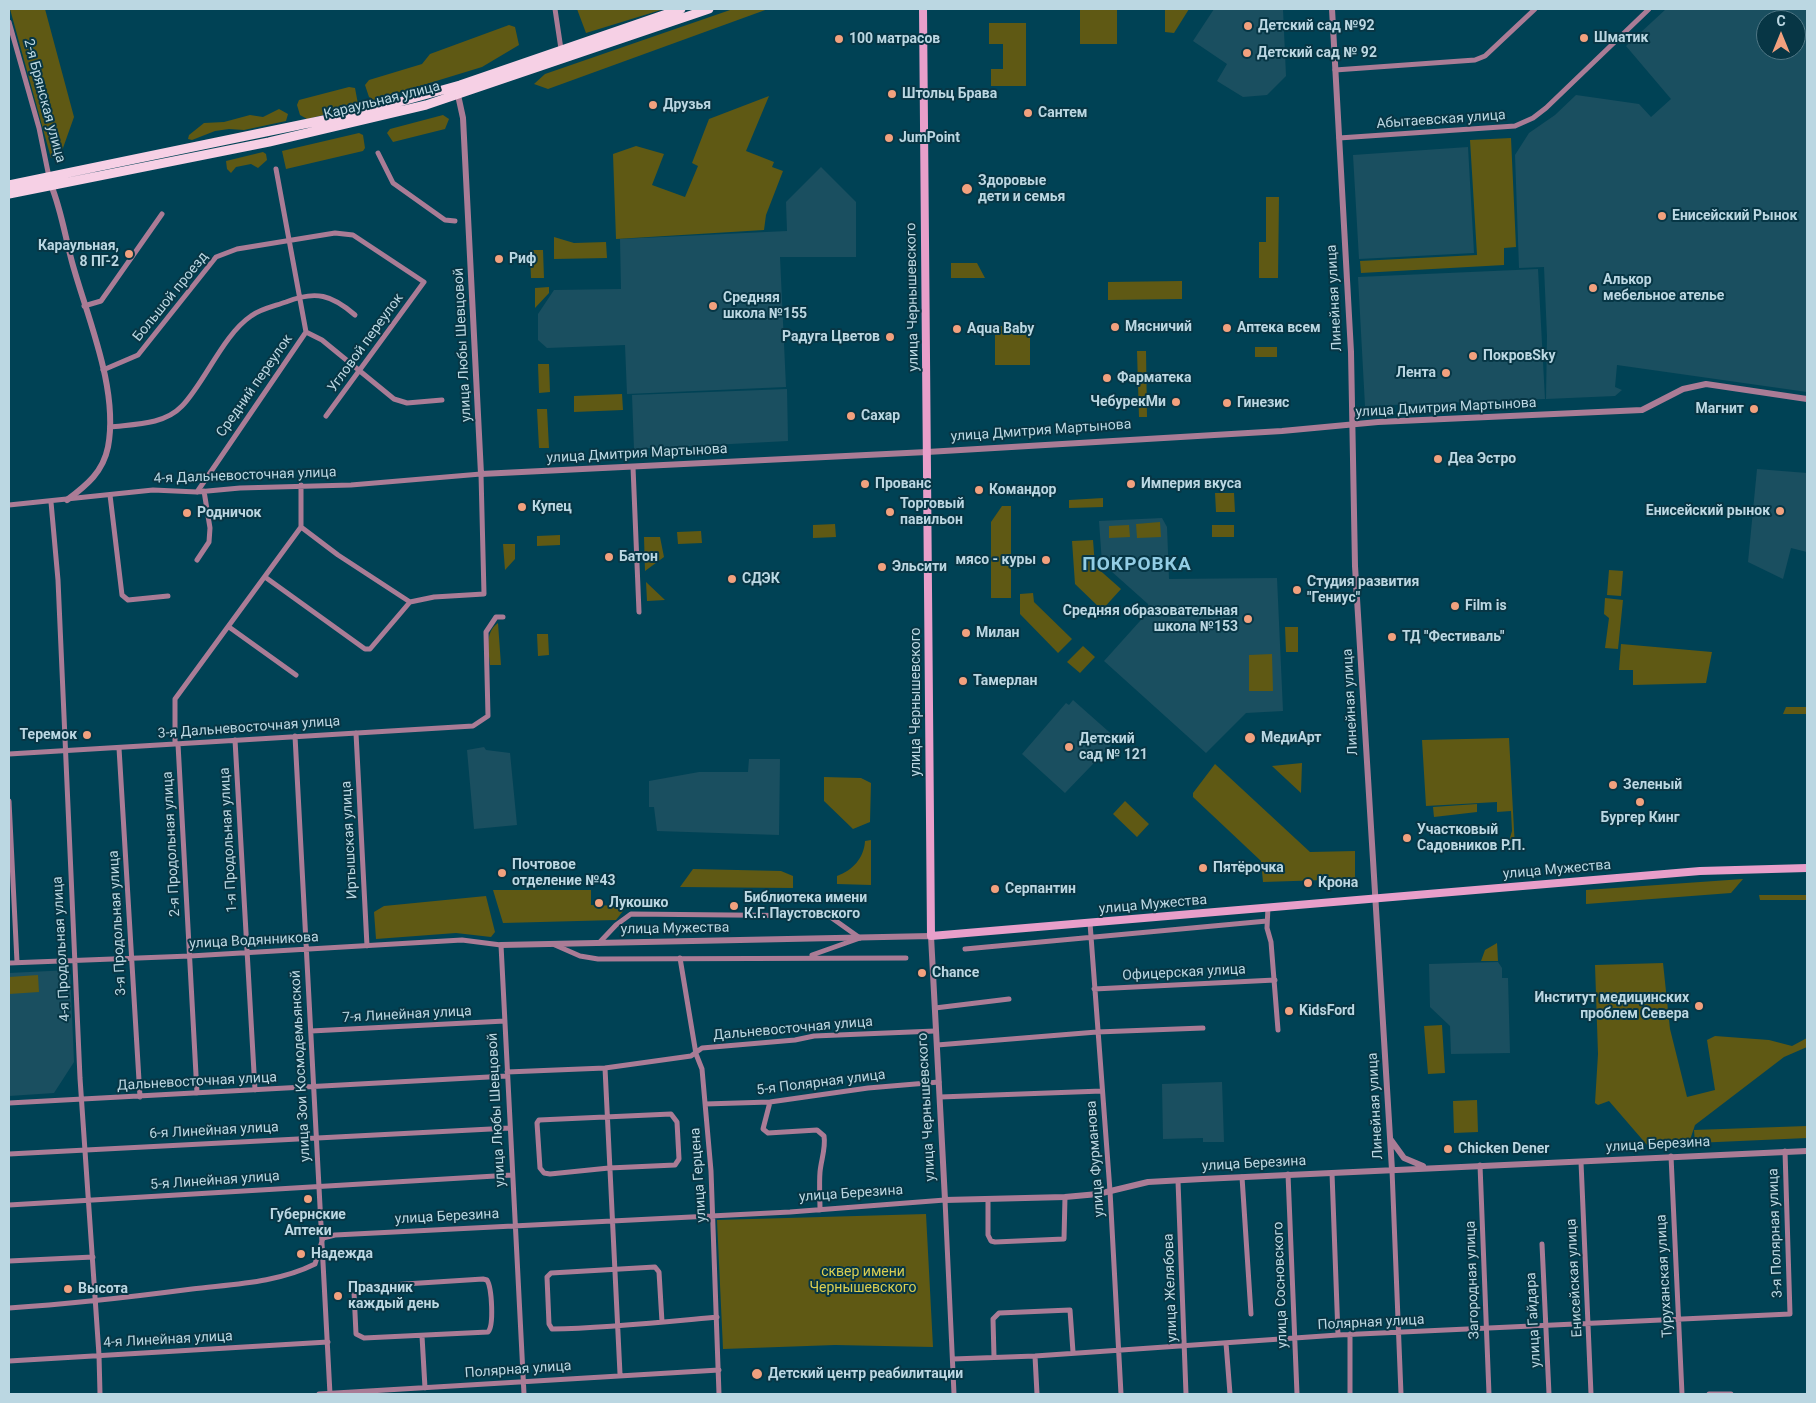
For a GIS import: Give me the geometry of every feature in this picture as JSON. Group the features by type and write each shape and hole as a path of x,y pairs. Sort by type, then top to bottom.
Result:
{"main road":[{"name":"Караульная улица","path":"50,181 367,111 424,96 681,9"},
{"name":"Караульная улица","path":"50,181 114,174 371,119 458,95 709,9"},
{"name":"улица Чернышевского","path":"923,9 931,936"},
{"name":"2-я Брянская улица","path":"9,184 50,181"},
{"name":"2-я Брянская улица","path":"9,194 50,181"},
{"name":"улица Мужества","path":"931,936 1700,871 1807,868"}],"street":[{"path":"555,9 561,49"},
{"name":"Линейная улица","path":"1332,9 1351,352 1355,566 1375,898 1379,923 1401,1394"},
{"path":"1335,70 1474,60 1485,56 1535,9"},
{"name":"Абытаевская улица","path":"1339,138 1515,126 1533,118 1546,108 1650,9"},
{"name":"2-я Брянская улица","path":"9,22 38,128 50,181"},
{"name":"улица Любы Шевцовой","path":"410,602 434,597 484,594 481,474 463,118 458,95"},
{"path":"378,153 393,183 446,220 455,220"},
{"name":"Средний переулок","path":"196,492 306,332 298,297 290,240 276,169"},
{"path":"50,181 103,370 110,427 107,448 94,477 67,500"},
{"path":"84,306 101,301 162,214"},
{"name":"Большой проезд","path":"103,370 127,362 138,355 216,257 237,249 335,233 353,235 424,282"},
{"name":"Угловой переулок","path":"326,416 424,282"},
{"path":"110,427 158,420 172,414 181,406 235,333 251,316 298,297 322,295 333,298 355,315"},
{"path":"306,332 322,340 394,399 407,403 442,400"},
{"name":"улица Дмитрия Мартынова","path":"481,474 927,452 1282,431 1352,424 1642,410 1696,384 1807,399"},
{"path":"632,467 640,612"},
{"name":"4-я Дальневосточная улица","path":"9,505 153,490 196,492 352,485 481,474"},
{"path":"265,577 366,649 370,649 410,602 338,555 301,527 300,486"},
{"path":"197,560 210,542 210,528 204,491"},
{"path":"110,495 122,596 128,600 168,596"},
{"name":"4-я Продольная улица","path":"51,502 58,580 74,961 100,1355 100,1394"},
{"name":"2-я Продольная улица","path":"197,1093 174,699 301,527"},
{"name":"3-я Дальневосточная улица","path":"9,754 473,726 488,716 486,632 496,617 503,617"},
{"path":"228,627 296,675"},
{"name":"Иртышская улица","path":"356,733 367,946"},
{"name":"улица Зои Космодемьянской","path":"295,736 330,1394"},
{"name":"1-я Продольная улица","path":"234,740 255,1090"},
{"name":"3-я Продольная улица","path":"119,748 140,1097"},
{"path":"9,801 17,962"},
{"path":"1268,907 1267,921 1275,980 1278,1030"},
{"path":"599,944 616,925 632,914 829,916 861,938"},
{"path":"965,949 1267,921"},
{"name":"улица Фурманова","path":"1090,923 1110,1191 1121,1394"},
{"name":"улица Мужества","path":"500,945 931,936"},
{"name":"улица Чернышевского","path":"931,936 954,1394"},
{"path":"804,957 861,938"},
{"name":"улица Водянникова","path":"9,963 132,959 462,940 500,945"},
{"name":"улица Любы Шевцовой","path":"500,945 524,1394"},
{"path":"555,945 580,956 598,959 906,958"},
{"name":"улица Герцена","path":"680,958 696,1054 702,1068 713,1214 719,1394"},
{"name":"Офицерская улица","path":"1094,989 1275,980"},
{"path":"934,1008 1009,999"},
{"name":"7-я Линейная улица","path":"311,1031 505,1021"},
{"path":"937,1045 1097,1032 1203,1028"},
{"name":"Дальневосточная улица","path":"9,1103 315,1088 605,1068 691,1056 702,1048 795,1040 814,1036 935,1031"},
{"path":"605,1068 609,1168 614,1220 620,1374"},
{"name":"5-я Полярная улица","path":"705,1104 770,1102 868,1088 939,1082"},
{"path":"940,1097 1102,1091"},
{"path":"770,1102 763,1129 768,1133 817,1130 824,1136 826,1146 822,1153 820,1210"},
{"path":"667,1113 674,1116 677,1122 679,1159 674,1165 609,1168 544,1173 540,1168 537,1124 542,1119 667,1113"},
{"name":"6-я Линейная улица","path":"9,1154 317,1136 510,1128"},
{"path":"1390,1139 1404,1158 1412,1163 1428,1167"},
{"name":"улица Березина","path":"323,1238 713,1214 820,1210 945,1200 1065,1197 1110,1191 1141,1184 1288,1174 1807,1151"},
{"name":"3-я Полярная улица","path":"1786,1152 1790,1314"},
{"name":"Туруханская улица","path":"1671,1156 1682,1394"},
{"name":"Енисейская улица","path":"1581,1162 1591,1394"},
{"name":"Загородная улица","path":"1480,1165 1489,1394"},
{"path":"1332,1173 1338,1335"},
{"name":"улица Сосновского","path":"1288,1174 1297,1394"},
{"name":"5-я Линейная улица","path":"9,1205 512,1175"},
{"path":"1242,1177 1251,1314"},
{"name":"улица Желябова","path":"1178,1181 1186,1394"},
{"path":"988,1198 988,1235 991,1241 1032,1241 1064,1239 1066,1231 1065,1197"},
{"path":"9,1308 95,1301 257,1282 287,1276 315,1264 323,1238"},
{"name":"улица Гайдара","path":"1542,1244 1549,1394"},
{"path":"9,1261 93,1257"},
{"path":"662,1322 659,1272 655,1267 549,1275 546,1280 549,1324 552,1329 662,1322 717,1317"},
{"path":"487,1280 490,1286 492,1326 488,1332 422,1336 359,1337 356,1334 356,1289 362,1286 418,1282 487,1280"},
{"path":"994,1357 993,1319 999,1313 1070,1310 1073,1352"},
{"name":"Полярная улица","path":"953,1359 1035,1356 1118,1348 1226,1343 1350,1334 1790,1314"},
{"path":"1350,1334 1350,1394"},
{"path":"422,1336 425,1388"},
{"name":"4-я Линейная улица","path":"9,1361 328,1342"},
{"path":"1226,1343 1230,1394"},
{"path":"1035,1356 1037,1394"},
{"name":"Полярная улица","path":"319,1394 620,1374 719,1370"},
{"path":"1708,1394 1731,1394"}],"shaded area":[{"name":"Детский сад № 92","path":"1214,9 1283,9 1286,76 1267,95 1243,97 1217,81 1227,64 1193,41"},
{"path":"1666,9 1807,9 1807,392 1617,365 1615,387 1622,390 1615,396 1546,399 1547,336 1544,267 1519,268 1515,155 1529,133 1555,115 1576,95 1639,104 1651,117 1671,99 1626,46"},
{"path":"1468,147 1474,253 1359,259 1353,155"},
{"path":"821,167 856,202 856,257 780,257 786,387 627,394 625,345 547,348 538,340 538,314 554,290 621,289 620,239 787,231 786,202"},
{"path":"1538,269 1545,399 1365,406 1358,277"},
{"path":"787,389 788,441 634,449 632,395"},
{"name":"Енисейский рынок","path":"1757,469 1807,473 1807,552 1791,548 1783,579 1748,562"},
{"path":"1162,518 1167,527 1169,579 1277,578 1283,711 1246,713 1206,753 1104,661 1149,611 1148,604 1102,563 1099,521"},
{"name":"Детский сад № 121","path":"1073,700 1117,739 1065,793 1022,754 1066,703 1069,705"},
{"path":"484,747 486,750 510,753 517,825 474,829 467,750"},
{"path":"749,759 780,759 779,835 657,831 654,807 649,807 649,781 699,772 748,772"},
{"path":"1498,962 1502,968 1502,978 1508,978 1510,1053 1451,1054 1450,1026 1430,1007 1429,964"},
{"path":"70,970 74,1062 54,1093 9,1096 9,973"},
{"path":"1222,1082 1224,1142 1203,1142 1203,1138 1163,1139 1162,1084"}],"green space":[{"path":"10,9 45,9 74,117 63,148 57,156 51,158"},
{"path":"577,9 664,9 586,33"},
{"path":"733,9 768,9 548,89 534,84 545,74"},
{"path":"1080,9 1117,9 1117,44 1080,44"},
{"path":"1165,9 1189,9 1174,33 1165,32"},
{"path":"989,23 1026,23 1026,86 991,86 991,69 1003,69 1003,44 989,44"},
{"path":"509,25 515,27 519,45 482,67 374,100 369,97 365,85 369,80 422,64 430,54"},
{"path":"349,87 355,88 358,104 355,107 307,119 300,115 297,105 299,100"},
{"path":"769,96 746,151 774,162 772,167 783,171 766,215 764,230 616,239 613,154 636,146 664,154 652,185 685,197 698,166 692,163 709,119"},
{"path":"279,109 288,114 286,121 244,130 229,129 215,131 192,140 188,139 189,135 204,123 224,122 250,115 263,117"},
{"path":"443,115 449,119 445,129 393,142 387,133 390,129"},
{"path":"359,133 363,135 365,148 363,151 286,169 282,151"},
{"path":"1511,138 1516,247 1504,248 1504,265 1361,273 1360,261 1477,255 1470,140"},
{"path":"263,152 266,154 267,160 258,168 251,164 236,167 231,173 227,169 226,161"},
{"path":"1266,197 1279,197 1278,278 1259,278 1259,242 1266,242"},
{"path":"554,237 574,243 606,242 607,258 554,259"},
{"path":"530,250 543,250 544,278 531,278"},
{"path":"951,263 977,263 985,278 951,278"},
{"path":"1182,281 1182,299 1108,300 1108,282"},
{"path":"549,287 549,293 535,308 535,288"},
{"path":"995,326 1030,326 1030,365 995,365"},
{"path":"1255,347 1277,347 1277,357 1255,357"},
{"path":"1137,351 1146,351 1147,417 1139,417"},
{"path":"538,364 549,364 550,392 539,393"},
{"path":"622,394 623,410 574,412 574,396"},
{"path":"537,409 547,409 549,448 539,448"},
{"path":"1215,493 1234,493 1235,512 1216,512"},
{"path":"1103,498 1103,507 1069,508 1069,500"},
{"path":"1002,506 1011,506 1011,598 991,598 991,522"},
{"path":"1160,522 1161,537 1137,538 1136,524"},
{"path":"835,524 836,537 813,538 813,525"},
{"path":"1129,525 1130,537 1109,538 1109,526"},
{"path":"1212,525 1234,525 1234,537 1212,537"},
{"path":"701,531 702,543 678,544 677,532"},
{"path":"560,535 560,545 537,546 537,536"},
{"path":"644,537 660,537 664,557 645,571"},
{"path":"1093,540 1095,566 1121,589 1102,610 1075,584 1072,541"},
{"path":"503,544 515,544 515,559 505,570"},
{"path":"1609,570 1623,571 1621,596 1607,595"},
{"path":"646,582 665,600 647,601"},
{"path":"1033,593 1034,602 1072,639 1058,653 1020,614 1020,594"},
{"path":"1605,598 1623,600 1618,649 1605,648 1609,618 1604,614"},
{"path":"498,623 501,665 490,665 489,637"},
{"path":"1285,627 1298,627 1298,652 1286,652"},
{"path":"537,634 548,634 549,655 538,656"},
{"path":"1621,644 1712,652 1706,683 1633,685 1633,670 1619,670"},
{"path":"1083,646 1095,657 1080,673 1067,662"},
{"path":"1272,654 1273,691 1249,691 1249,655"},
{"path":"1786,707 1807,707 1807,714 1783,714"},
{"path":"1509,738 1515,848 1507,848 1512,831 1511,811 1497,812 1497,802 1426,806 1422,740"},
{"path":"1302,763 1301,793 1272,766"},
{"path":"1215,764 1310,852 1355,851 1355,879 1263,882 1261,861 1193,797 1193,793"},
{"path":"824,777 861,778 871,783 870,822 853,829 824,801"},
{"path":"1125,801 1149,824 1137,837 1113,814"},
{"path":"1477,804 1477,812 1434,817 1433,807"},
{"path":"871,840 871,885 837,884 837,876 857,863 865,841"},
{"path":"693,869 781,871 793,876 793,888 680,887"},
{"path":"1743,879 1731,893 1586,904 1586,890"},
{"path":"493,890 591,890 591,905 627,906 616,920 503,923"},
{"path":"1759,895 1807,895 1807,900 1760,900"},
{"path":"486,896 495,932 491,937 456,933 376,939 374,912 384,906"},
{"path":"1497,943 1498,961 1481,961 1485,950"},
{"path":"1663,963 1670,1029 1687,1097 1715,1090 1707,1040 1715,1036 1769,1040 1792,1046 1807,1038 1807,1047 1784,1057 1695,1125 1689,1143 1647,1145 1609,1101 1598,1105 1595,1103 1598,1054 1595,965"},
{"path":"38,975 39,992 9,994 9,977"},
{"path":"1442,1025 1445,1073 1428,1074 1424,1026"},
{"path":"1477,1100 1478,1132 1454,1133 1453,1101"},
{"path":"1807,1126 1807,1138 1695,1143 1694,1130"},
{"name":"сквер имени Чернышевского","path":"926,1214 933,1347 835,1345 723,1349 717,1220"}],"place":[{"name":"Детский сад №92","path":"1248,26"},
{"name":"Шматик","path":"1584,38"},
{"name":"100 матрасов","path":"839,39"},
{"name":"Детский сад № 92","path":"1247,53"},
{"name":"Штольц Брава","path":"892,94"},
{"name":"Друзья","path":"653,105"},
{"name":"Сантем","path":"1028,113"},
{"name":"JumPoint","path":"889,138"},
{"name":"Здоровые дети и семья","path":"967,189"},
{"name":"Енисейский Рынок","path":"1662,216"},
{"name":"Караульная, 8 ПГ-2","path":"129,254"},
{"name":"Риф","path":"499,259"},
{"name":"Алькор мебельное ателье","path":"1593,288"},
{"name":"Средняя школа №155","path":"713,306"},
{"name":"Мясничий","path":"1115,327"},
{"name":"Аптека всем","path":"1227,328"},
{"name":"Aqua Baby","path":"957,329"},
{"name":"Радуга Цветов","path":"890,337"},
{"name":"ПокровSky","path":"1473,356"},
{"name":"Лента","path":"1446,373"},
{"name":"Фарматека","path":"1107,378"},
{"name":"ЧебурекМи","path":"1176,402"},
{"name":"Гинезис","path":"1227,403"},
{"name":"Магнит","path":"1754,409"},
{"name":"Сахар","path":"851,416"},
{"name":"Деа Эстро","path":"1438,459"},
{"name":"Прованс","path":"865,484"},
{"name":"Империя вкуса","path":"1131,484"},
{"name":"Командор","path":"979,490"},
{"name":"Купец","path":"522,507"},
{"name":"Енисейский рынок","path":"1780,511"},
{"name":"Торговый павильон","path":"890,512"},
{"name":"Родничок","path":"187,513"},
{"name":"Батон","path":"609,557"},
{"name":"мясо - куры","path":"1046,560"},
{"name":"Эльсити","path":"882,567"},
{"name":"СДЭК","path":"732,579"},
{"name":"Студия развития \"Гениус\"","path":"1297,590"},
{"name":"Film is","path":"1455,606"},
{"name":"Средняя образовательная школа №153","path":"1248,619"},
{"name":"Милан","path":"966,633"},
{"name":"ТД \"Фестиваль\"","path":"1392,637"},
{"name":"Тамерлан","path":"963,681"},
{"name":"Теремок","path":"87,735"},
{"name":"МедиАрт","path":"1250,738"},
{"name":"Детский сад № 121","path":"1069,747"},
{"name":"Зеленый","path":"1613,785"},
{"name":"Бургер Кинг","path":"1640,802"},
{"name":"Участковый Садовников Р.П.","path":"1407,838"},
{"name":"Пятёрочка","path":"1203,868"},
{"name":"Почтовое отделение №43","path":"502,873"},
{"name":"Крона","path":"1308,883"},
{"name":"Серпантин","path":"995,889"},
{"name":"Лукошко","path":"599,903"},
{"name":"Библиотека имени К.Г. Паустовского","path":"734,906"},
{"name":"Chance","path":"922,973"},
{"name":"Институт медицинских проблем Севера","path":"1699,1006"},
{"name":"KidsFord","path":"1289,1011"},
{"name":"Chicken Dener","path":"1448,1149"},
{"name":"Губернские Аптеки","path":"308,1199"},
{"name":"Надежда","path":"301,1254"},
{"name":"Высота","path":"68,1289"},
{"name":"Праздник каждый день","path":"338,1296"},
{"name":"Детский центр реабилитации","path":"757,1374"}],"district":[{"name":"ПОКРОВКА","path":"1137,565"}]}
